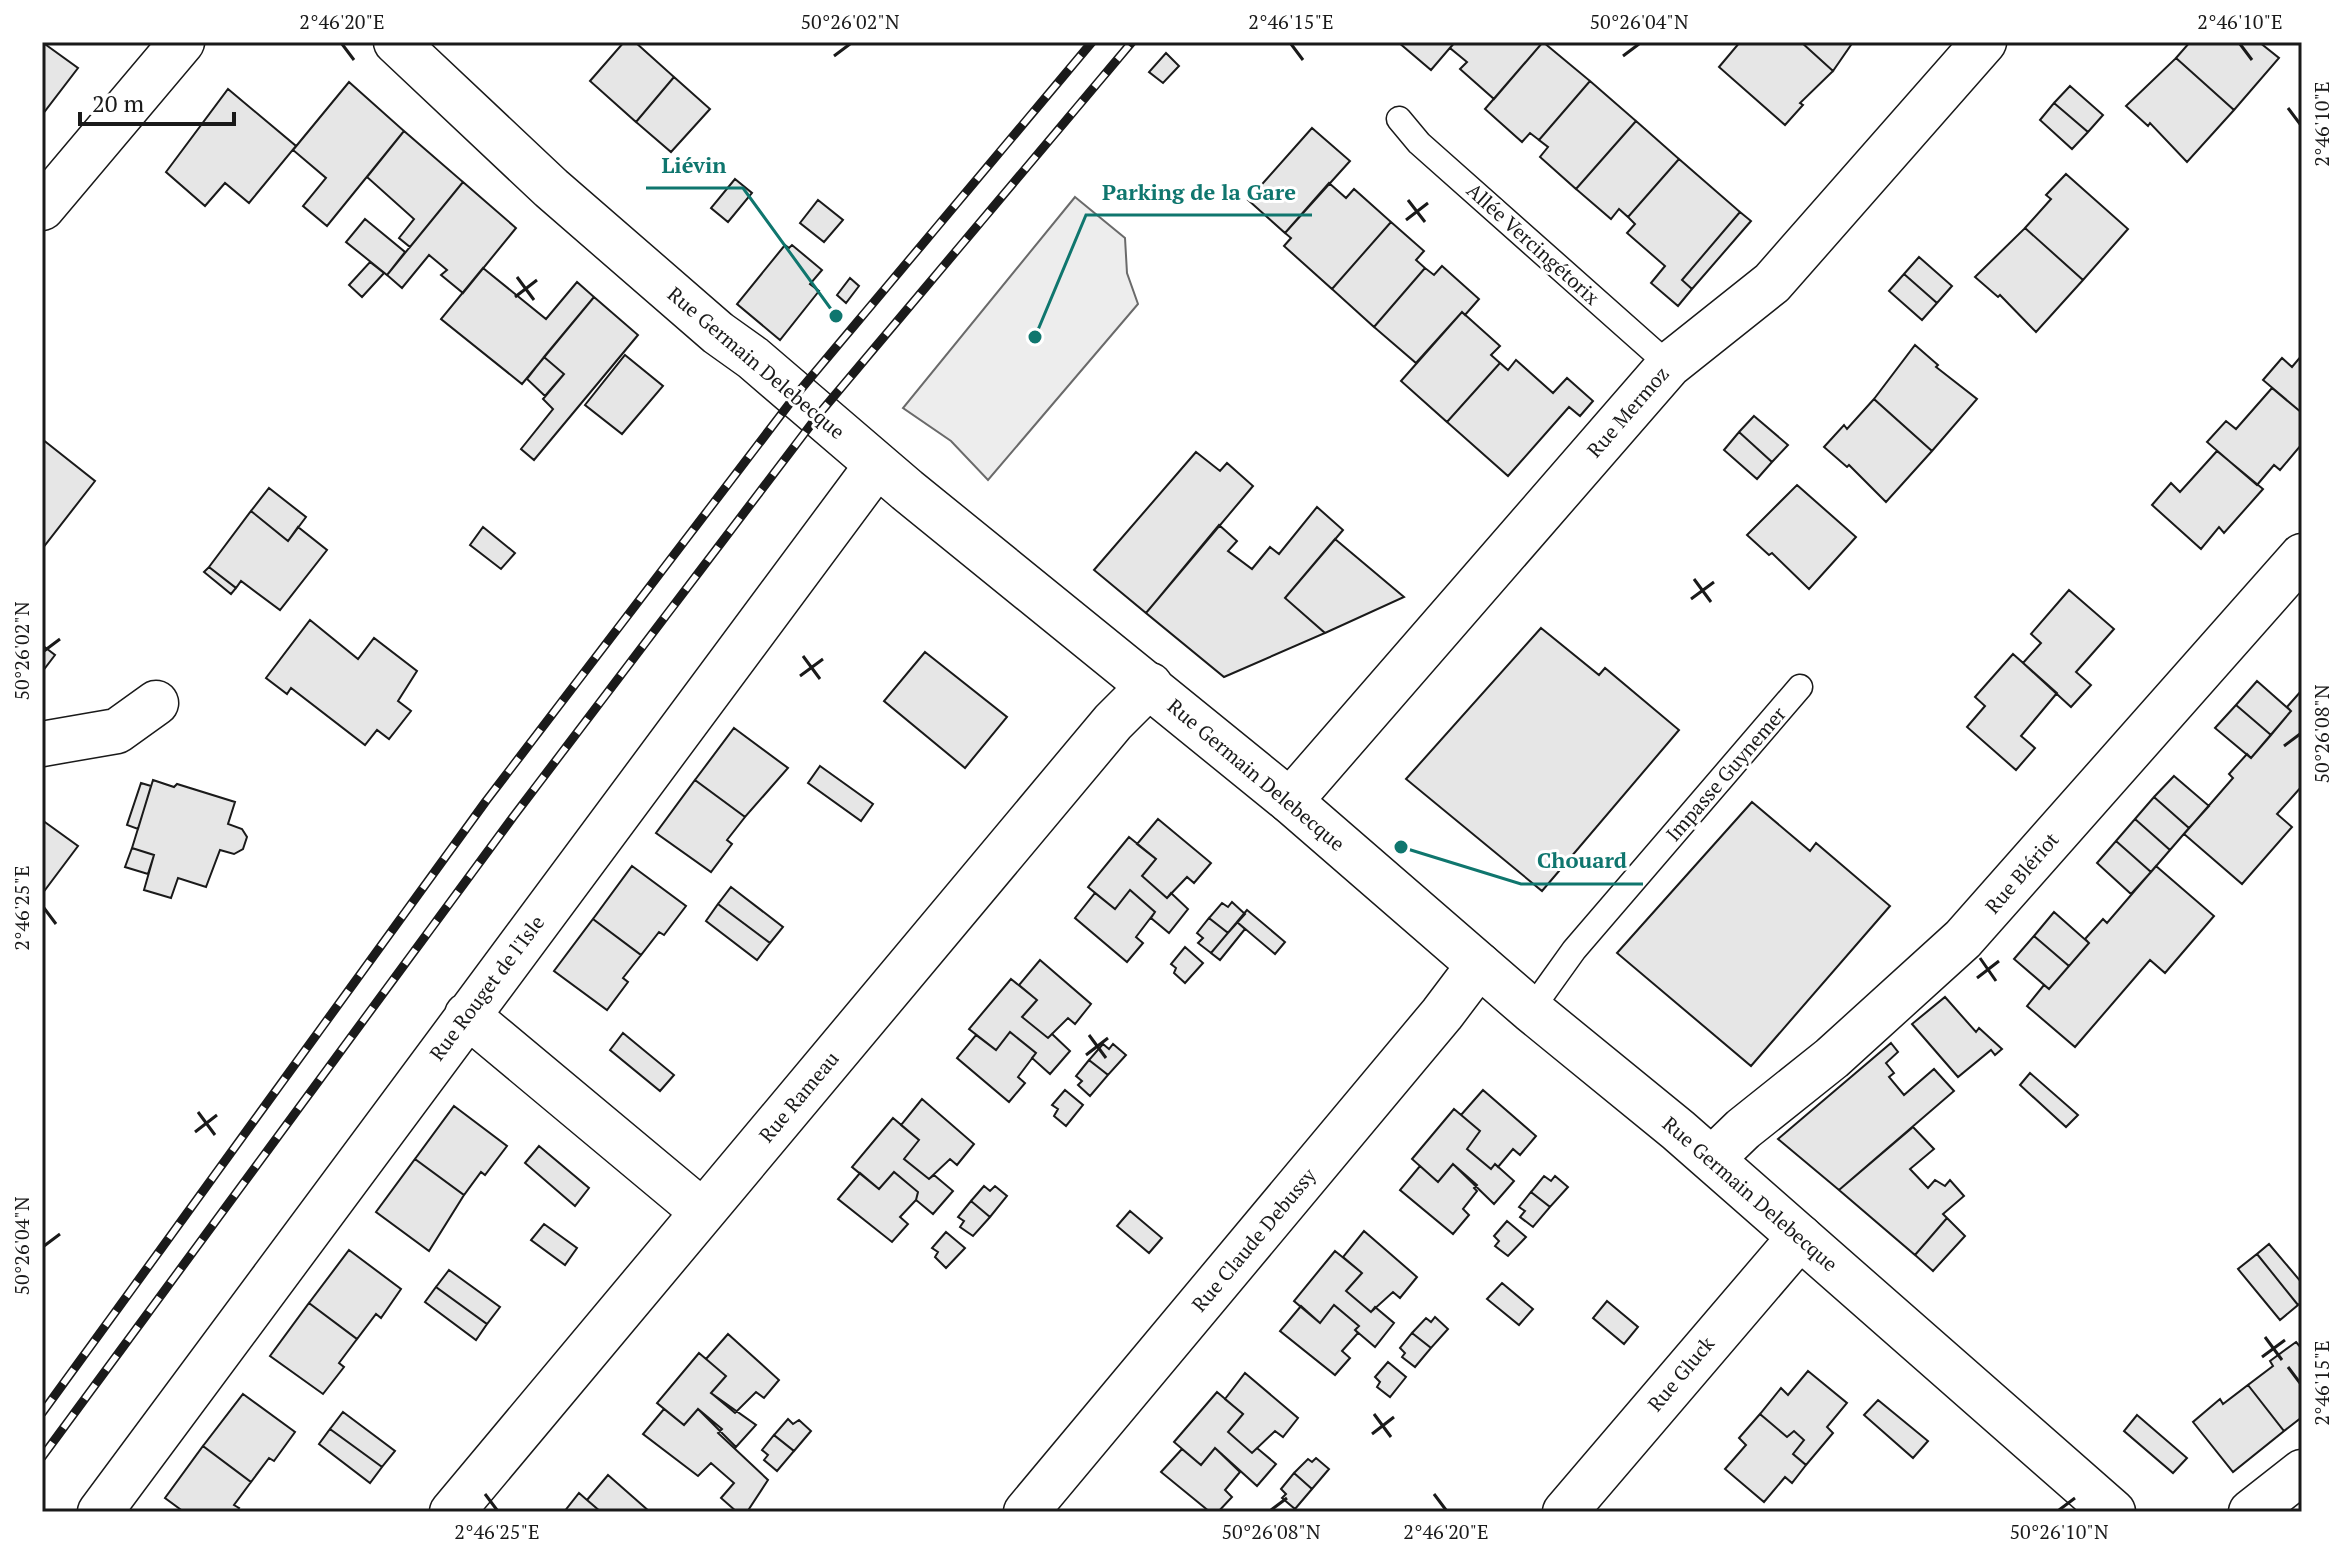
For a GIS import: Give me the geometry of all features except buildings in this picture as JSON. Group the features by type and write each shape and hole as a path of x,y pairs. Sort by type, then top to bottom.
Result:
{"street":[{"path":"42,208 182,42"},
{"name":"Rue Germain Delebecque","path":"396,42 563,198 877,465 1150,685 1290,801 1531,1010 1589,1054 2113,1512"},
{"name":"Rue Mermoz","path":"1290,801 1669,365 1772,283 1984,42"},
{"name":"Rue Rouget de l'Isle","path":"100,1512 877,465"},
{"name":"Rue Blériot","path":"1712,1159 1743,1129 1832,1058 1963,939 2302,556"},
{"name":"Rue Rameau","path":"452,1512 1113,722 1150,685"},
{"path":"42,744 117,731 156,703"},
{"name":"Rue Claude Debussy","path":"1026,1512 1442,1014 1479,965"},
{"path":"467,1015 703,1212"},
{"name":"Rue Gluck","path":"1565,1512 1800,1237"},
{"path":"2251,1512 2302,1472"}],"lane":[{"name":"Allée Vercingétorix","path":"1399,119 1419,143 1669,365"},
{"name":"Impasse Guynemer","path":"1531,1010 1574,950 1800,687"}],"shaded area":[{"path":"1075,197 1125,238 1127,273 1138,304 988,480 951,441 903,408"}],"railway":[{"path":"42,1413 486,801 796,395 1092,42"},
{"path":"42,1457 513,817 819,414 1132,42"}],"place":[{"name":"Liévin","path":"836,316"},
{"name":"Parking de la Gare","path":"1035,337"},
{"name":"Chouard","path":"1401,847"}]}
